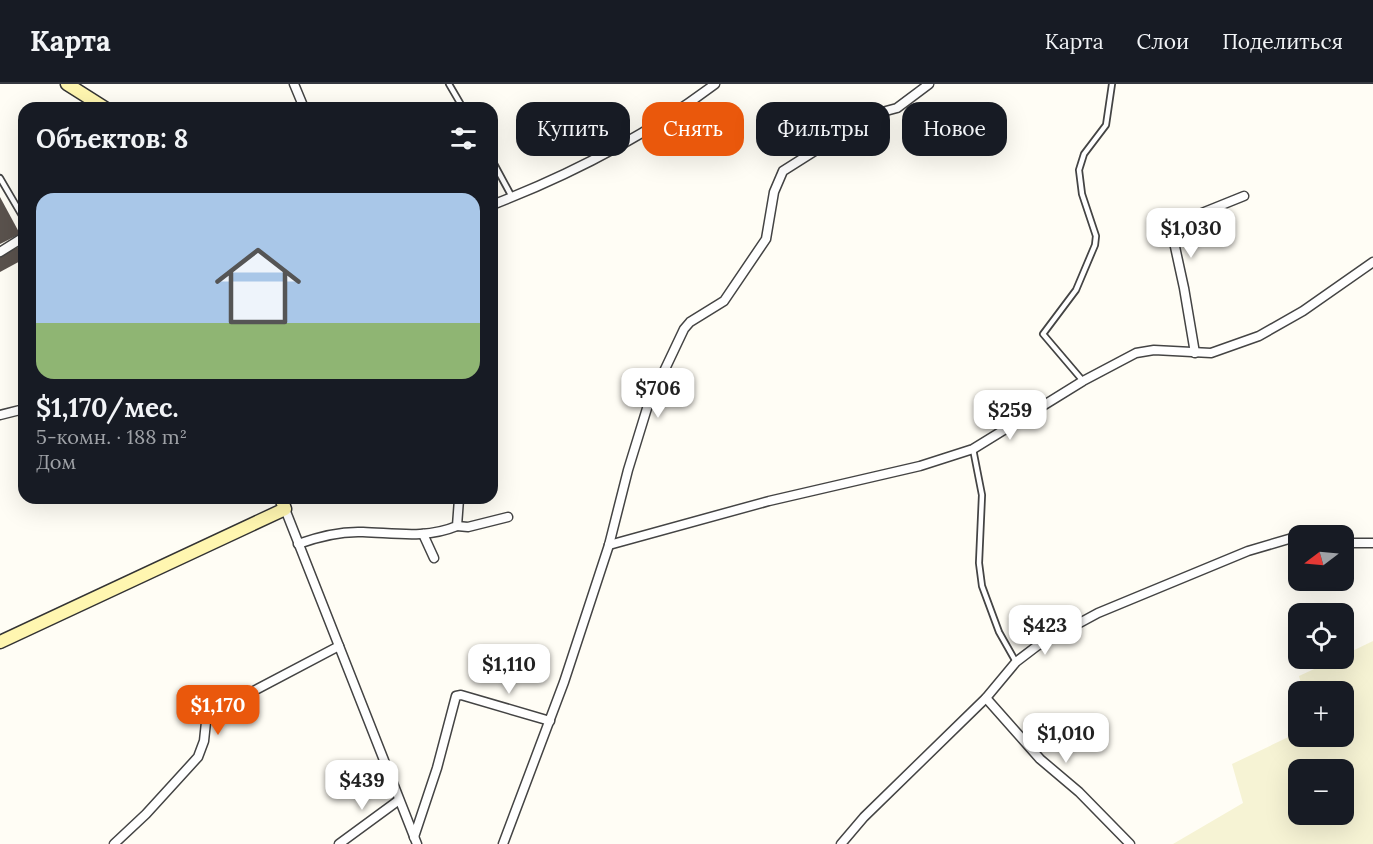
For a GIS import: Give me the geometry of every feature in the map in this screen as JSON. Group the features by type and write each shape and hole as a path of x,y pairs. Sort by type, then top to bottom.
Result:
{"main road":[{"path":"67,84 96,102"},
{"path":"0,642 283,504"}],"street":[{"path":"294,84 302,102"},
{"path":"498,203 618,149 671,117 715,84"},
{"path":"503,844 550,721 609,545 628,470 648,405 673,350 690,322 724,301 766,239 776,186 783,171 832,140 860,118 897,108 929,84"},
{"path":"1195,353 1172,233 1177,223 1244,196"},
{"path":"0,252 18,241"},
{"path":"609,545 769,501 920,466 973,448 1083,381 1136,353 1154,350 1211,353 1259,336 1302,311 1373,262"},
{"path":"0,415 18,410"},
{"path":"283,504 415,840"},
{"path":"457,526 459,504"},
{"path":"298,544 322,535 344,532 423,534 444,531 457,526 468,527 508,517"},
{"path":"423,534 434,558"},
{"path":"840,844 864,817 986,698 1016,662 1062,631 1098,614 1248,551 1288,540"},
{"path":"1354,543 1373,543"},
{"path":"114,844 146,814 198,757 204,741 206,722 212,713 339,646"},
{"path":"415,840 456,696 461,695 550,721"},
{"path":"986,698 1040,759 1079,792 1130,844"},
{"path":"339,844 399,800"}],"lane":[{"path":"449,84 460,102"},
{"path":"1083,381 1043,334 1076,290 1095,245 1096,236 1082,194 1079,170 1084,154 1106,125 1112,84"},
{"path":"498,171 512,197"},
{"path":"0,178 18,209"},
{"path":"973,448 982,495 979,563 982,586 999,632 1016,662"}],"shaded area":[{"path":"1373,641 1373,844 1173,844 1243,803 1232,764 1288,737 1288,747 1354,747 1354,681 1300,681 1299,676 1314,669 1354,669 1354,650"}],"building":[{"path":"0,197 18,230 18,235 0,244"},
{"path":"18,247 18,262 0,272 0,256"}]}
